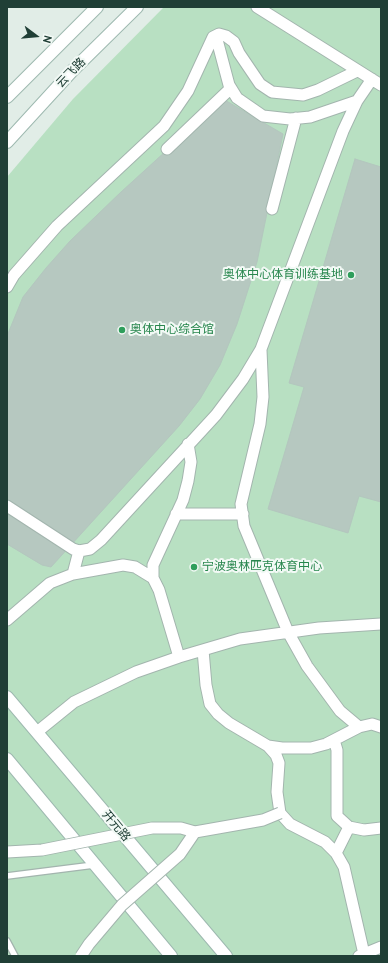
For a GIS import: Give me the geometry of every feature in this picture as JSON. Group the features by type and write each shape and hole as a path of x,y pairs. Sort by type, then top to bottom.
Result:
{"main road":[{"path":"7,97 97,7"},
{"name":"云飞路","path":"7,142 72,71 137,7"},
{"name":"开元路","path":"7,697 226,956"},
{"path":"7,759 171,956"}],"street":[{"path":"7,506 73,550 79,551 90,549 101,540 216,414 243,379 261,349 343,131 357,101 376,82 257,7"},
{"path":"216,36 231,88 237,98 263,116 276,118 310,117 357,101"},
{"path":"7,287 14,275 57,226 164,126 188,92 213,37 226,36 234,42 239,54 260,84 272,92 288,95 303,95 318,90 357,71"},
{"path":"166,149 231,88"},
{"path":"272,208 296,118"},
{"path":"261,349 263,397 260,424 241,504 244,526 288,632 307,666 340,711 359,727"},
{"path":"179,657 159,590 153,578 153,565 183,500 188,481 190,462 188,444"},
{"path":"176,514 242,514"},
{"path":"73,574 79,551"},
{"path":"7,620 50,583 73,574 123,565 135,567 153,578"},
{"path":"37,732 74,702 136,672 179,657 240,639 319,628 381,624"},
{"path":"203,650 206,685 210,704 218,714 229,723 268,746 276,755 279,763 277,792 280,813 290,824 325,842 336,853 344,867 362,955 381,947"},
{"path":"268,746 282,748 311,748 334,740 359,727 372,724 381,727"},
{"path":"334,740 337,750 336,816 349,827 364,830 381,828"},
{"path":"7,852 42,850 152,828 181,828 196,832 263,820 280,813"},
{"path":"336,853 349,827"},
{"path":"81,956 89,944 122,905 180,854 196,832"}],"lane":[{"path":"7,876 95,865"},
{"path":"7,941 15,956"}],"green space":[{"name":"宁波奥林匹克体育中心","path":"164,7 381,7 381,956 7,956 7,177 73,99"}],"building":[{"name":"奥体中心综合馆","path":"223,99 283,134 257,262 237,324 220,365 200,399 179,426 51,567 42,565 7,544 7,336 23,297 70,241 121,192"},
{"name":"奥体中心体育训练基地","path":"355,159 381,167 381,502 359,496 348,533 268,509 304,387 289,383"}],"place":[{"name":"奥体中心体育训练基地","path":"351,275"},
{"name":"奥体中心综合馆","path":"122,330"},
{"name":"宁波奥林匹克体育中心","path":"194,567"}]}
